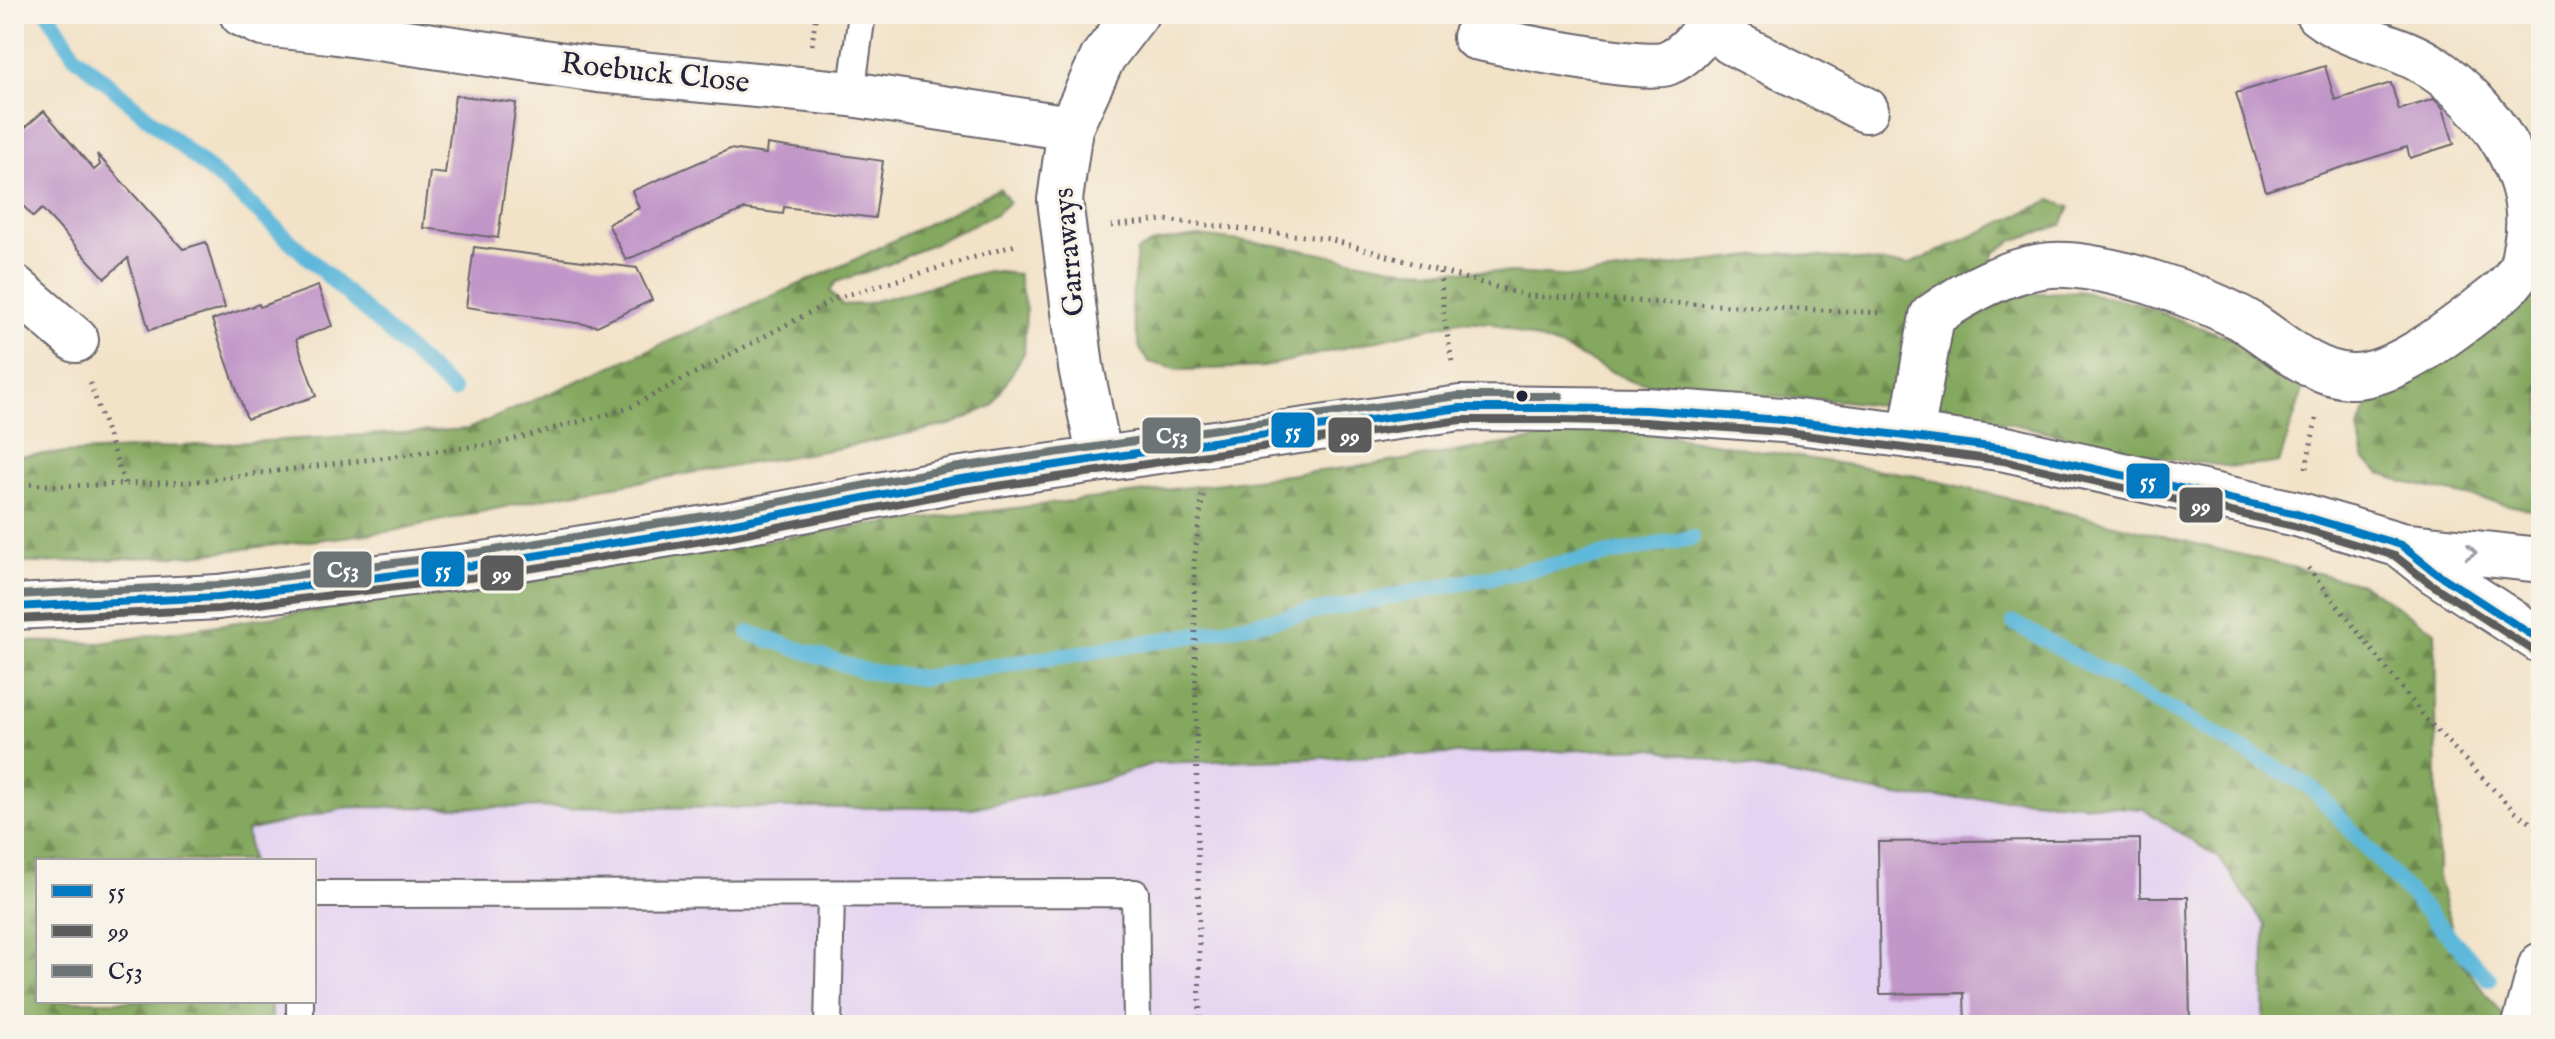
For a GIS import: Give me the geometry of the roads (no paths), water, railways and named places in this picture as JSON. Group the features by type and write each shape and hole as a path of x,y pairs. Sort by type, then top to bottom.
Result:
{"street":[{"name":"Roebuck Close","path":"242,14 263,24 598,70 851,94 1070,128"},
{"name":"Garraways","path":"1100,459 1081,367 1060,200 1070,128 1103,57 1136,14"},
{"path":"1911,436 1932,316 1962,294 2010,274 2043,265 2085,266 2185,293 2217,306 2326,371 2348,376 2370,376 2399,362 2468,318 2507,288 2521,267 2528,233 2526,195 2499,135 2459,86 2430,65 2400,50 2364,40 2318,14"},
{"path":"1475,37 1636,65 1666,64 1690,49 1712,17 1731,42 1866,110"},
{"path":"14,287 76,340"},
{"path":"14,607 218,597 484,564 725,525 955,480 1460,408 1646,410 1782,420 2006,449 2297,514 2401,545 2541,560"},
{"path":"2401,545 2435,572 2541,641"},
{"path":"2525,1025 2541,965"}],"lane":[{"path":"851,94 862,14"},
{"path":"316,894 1135,893 1137,1025"},
{"path":"828,1025 831,895"},
{"path":"300,1003 300,1025"}],"waterway":[{"path":"49,14 74,55 252,206 453,391"},
{"path":"749,633 865,671 922,678 1195,635 1692,538"},
{"path":"2014,623 2312,788 2489,979"}]}
